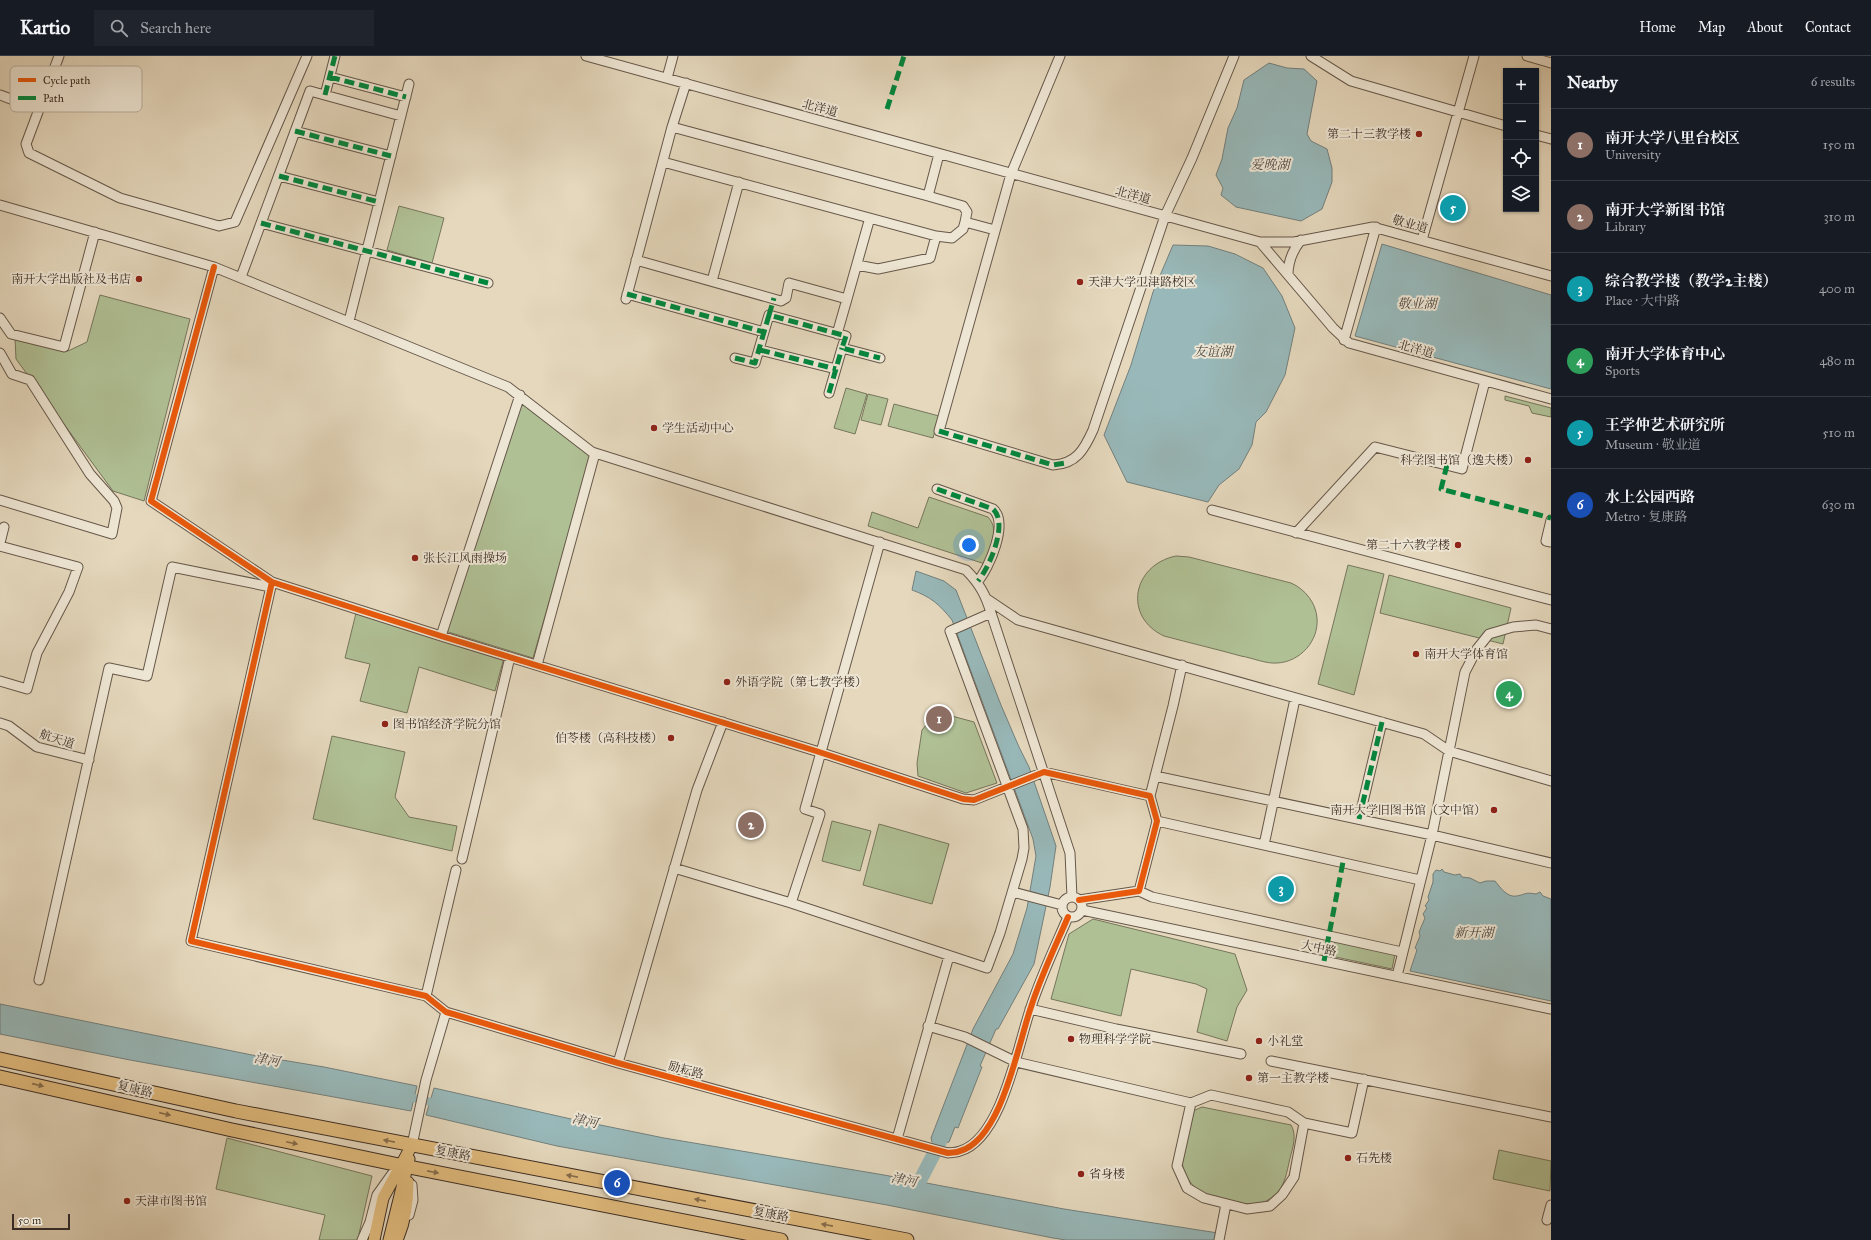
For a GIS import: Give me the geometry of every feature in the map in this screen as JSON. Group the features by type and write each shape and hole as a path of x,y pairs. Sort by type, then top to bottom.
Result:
{"highway":[{"name":"复康路","path":"0,1059 236,1111 907,1240"},
{"name":"复康路","path":"0,1077 239,1131 404,1166 781,1240"}],"main road":[{"path":"380,1240 412,1145"},
{"path":"374,1240 383,1198 404,1166"},
{"path":"389,1240 404,1166"},
{"path":"397,1240 402,1228 408,1199 404,1166"}],"street":[{"path":"55,66 59,56"},
{"path":"38,112 26,144 29,153 120,198 219,226 235,222 307,56"},
{"path":"326,95 335,56"},
{"name":"北洋道","path":"586,56 1260,242 1344,340 1349,343 1551,399"},
{"path":"667,78 673,56"},
{"path":"1060,56 1011,174 939,431 1053,465 1062,464 1075,459 1080,454 1093,430 1165,216 1192,158 1234,56"},
{"path":"1311,56 1351,81 1503,125"},
{"path":"1422,240 1474,56"},
{"path":"1527,56 1551,63"},
{"path":"330,77 406,97"},
{"path":"349,321 409,84"},
{"path":"686,84 672,127 626,296 764,332"},
{"path":"241,278 310,92 401,116"},
{"path":"0,95 10,99"},
{"path":"663,162 936,236 952,238 963,229 966,222 967,212 963,206 672,127"},
{"path":"295,131 391,156"},
{"path":"1539,136 1551,139"},
{"path":"928,196 939,154"},
{"path":"279,176 379,202"},
{"path":"712,281 739,182"},
{"path":"0,205 214,267 508,387 581,444 595,453 966,570 978,581 987,599 1070,853 1076,898 1082,910 1076,917 1068,917 1062,912 1064,900 1076,898 1139,891 1152,897 1402,952"},
{"path":"838,334 869,221"},
{"path":"966,222 995,230"},
{"path":"261,223 488,283"},
{"path":"1344,340 1376,227"},
{"name":"敬业道","path":"1260,242 1283,243 1376,227 1551,276"},
{"path":"0,318 11,334 64,347 95,232"},
{"path":"857,265 878,269 930,258 936,236"},
{"path":"1288,275 1290,258 1294,248 1302,240"},
{"path":"636,260 781,301 786,298 790,284 847,299"},
{"path":"214,267 151,501 272,585"},
{"path":"735,358 755,363 774,298"},
{"path":"769,316 846,336 829,393"},
{"path":"842,348 880,358"},
{"path":"760,350 836,369"},
{"path":"0,352 12,374 30,380 90,474 114,501 117,508 112,534 0,500"},
{"path":"1296,533 1375,447 1462,469 1485,381"},
{"path":"441,636 520,395"},
{"path":"537,665 595,453"},
{"path":"937,489 993,509 998,516 1000,523 994,551 984,574 978,581"},
{"path":"1212,510 1551,600"},
{"path":"1551,520 1546,541 1551,542"},
{"path":"0,681 27,689 37,653 69,592 78,567 0,545 4,527"},
{"path":"791,903 820,814 805,809 880,542"},
{"path":"39,980 109,668 147,676 172,567 272,585 821,752 963,799 974,800 1044,772 1150,796"},
{"path":"272,585 191,941 426,996 446,1012 426,1080 412,1145"},
{"path":"987,599 1018,620 1424,734 1449,751 1551,781"},
{"path":"674,868 791,903 987,968 1013,892 1024,848 1023,829 1006,788 950,631 991,613"},
{"path":"1397,976 1432,835 1466,672 1477,649 1489,634 1513,627 1536,625 1551,629"},
{"path":"462,859 510,657"},
{"path":"1139,891 1157,821 1150,796 1174,706 1182,665"},
{"path":"1264,845 1295,699"},
{"path":"618,1063 696,790 723,722"},
{"path":"1359,819 1382,722"},
{"name":"航天道","path":"0,723 8,726 37,747 89,760"},
{"path":"1155,776 1432,835 1551,863"},
{"path":"1157,821 1420,880"},
{"path":"426,996 456,870"},
{"path":"1013,892 1027,897 1062,905"},
{"name":"大中路","path":"1082,910 1551,1009"},
{"path":"1016,1062 1030,1010 1042,977 1068,917"},
{"path":"897,1139 949,956"},
{"path":"1030,1010 1241,1054"},
{"name":"励耘路","path":"446,1012 618,1063 942,1152 961,1151 976,1142 986,1130 995,1117 1016,1062"},
{"path":"928,1026 965,1038 1016,1062 1191,1103 1211,1095 1288,1112 1304,1123 1352,1133 1364,1079"},
{"path":"1271,1061 1551,1117"},
{"path":"1191,1103 1177,1166 1187,1188 1204,1198 1247,1208 1270,1206 1282,1195 1294,1177 1304,1123"},
{"path":"362,1240 370,1222 377,1195 404,1166 413,1188 413,1200 403,1240"},
{"path":"1218,1240 1226,1204"},
{"path":"1547,1220 1551,1205"}],"green space":[{"path":"399,206 444,218 432,263 387,250"},
{"path":"100,295 190,319 144,501 113,491 16,359 15,338 68,351 87,342"},
{"path":"846,388 867,394 855,434 834,428"},
{"path":"868,394 888,399 881,425 861,420"},
{"path":"1505,396 1551,408 1551,417 1532,413 1529,406 1505,400"},
{"path":"521,402 591,455 533,658 445,631"},
{"path":"894,404 939,416 933,438 888,426"},
{"path":"929,497 988,517 992,522 994,534 985,564 868,526 872,512 918,528"},
{"path":"1176,556 1189,557 1291,583 1301,589 1309,597 1316,612 1317,626 1315,635 1311,642 1306,649 1293,659 1285,662 1268,663 1164,636 1151,627 1142,617 1138,605 1138,592 1142,580 1150,570 1161,561"},
{"path":"1348,565 1384,574 1354,695 1318,684"},
{"path":"1389,575 1511,608 1503,644 1380,613"},
{"path":"357,609 505,654 495,691 419,667 407,713 360,701 370,664 345,658"},
{"path":"937,712 974,722 997,783 966,793 918,776 917,763 922,730"},
{"path":"332,736 405,752 395,797 409,817 457,826 452,851 313,819"},
{"path":"832,821 871,831 860,871 822,861"},
{"path":"879,824 949,844 932,904 863,885"},
{"path":"1093,919 1235,954 1247,990 1237,1007 1227,1041 1197,1032 1207,989 1196,984 1131,969 1121,1016 1051,999 1069,934"},
{"path":"1335,941 1395,954 1392,969 1331,956"},
{"path":"1202,1107 1291,1125 1294,1133 1294,1141 1287,1173 1281,1188 1274,1196 1257,1204 1238,1203 1216,1199 1206,1195 1192,1184 1184,1172 1182,1154 1193,1111"},
{"path":"227,1138 372,1176 359,1234 381,1240 319,1240 325,1215 216,1189"},
{"path":"1499,1150 1551,1161 1550,1191 1493,1179"}],"water":[{"name":"爱晚湖","path":"1269,63 1287,68 1304,69 1317,81 1307,134 1311,141 1327,149 1332,168 1332,182 1322,209 1301,221 1236,207 1221,195 1223,188 1216,175 1222,159 1228,128 1237,108 1244,80"},
{"name":"敬业湖","path":"1382,244 1551,295 1551,389 1355,336"},
{"name":"友谊湖","path":"1173,245 1208,246 1235,254 1263,268 1282,296 1295,328 1285,375 1266,412 1256,422 1252,445 1239,469 1219,485 1208,502 1127,482 1104,435 1131,365 1153,292"},
{"path":"916,571 944,581 956,590 1001,705 1029,767 1056,846 1050,887 1034,964 998,1029 996,1029 980,1066 982,1067 958,1128 955,1127 949,1142 939,1144 932,1142 931,1138 973,1029 1013,954 1027,908 1036,856 1033,839 952,620 934,602 924,595 912,590"},
{"name":"新开湖","path":"1442,869 1444,872 1455,875 1460,874 1462,877 1470,878 1480,883 1495,881 1504,892 1513,896 1527,893 1536,894 1540,892 1543,896 1551,899 1551,1001 1410,971 1417,950 1415,948 1420,936 1419,932 1425,918 1423,914 1427,908 1425,906 1429,900 1428,897 1433,882 1433,874 1436,870 1440,871"},
{"path":"0,1004 252,1055 324,1067 417,1086 411,1111 130,1060 0,1034"},
{"path":"434,1088 664,1138 884,1175 1064,1209 1218,1233 1217,1240 1066,1240 887,1205 557,1146 426,1115"}],"waterway":[{"name":"津河","path":"403,1096 441,1104"},
{"path":"913,1194 939,1144 946,1126"}],"marked path":[{"path":"325,95 335,56"},
{"path":"887,109 904,56"},
{"path":"330,77 406,97"},
{"path":"295,131 391,156"},
{"path":"279,176 379,202"},
{"path":"261,223 488,283"},
{"path":"627,294 764,332 769,315 846,336 842,348 880,358"},
{"path":"769,315 774,298"},
{"path":"735,358 755,363 764,332"},
{"path":"829,393 842,348"},
{"path":"760,350 836,369"},
{"path":"939,431 1053,465 1066,463"},
{"path":"1447,465 1441,489 1551,518"},
{"path":"937,489 993,509 997,516 999,524 996,545 992,556 978,581"},
{"path":"1359,819 1382,722"},
{"path":"1324,961 1343,862"}],"cycle path":[{"path":"214,267 151,501 272,582 441,636 816,751 963,799 974,800 1044,772 1150,796 1157,821 1139,891 1079,900"},
{"path":"272,582 191,941 426,996 446,1012 618,1063 948,1153 958,1152 975,1143 987,1129 997,1110 1014,1066 1035,995 1068,917"}],"place":[{"name":"第二十三教学楼","path":"1419,134"},
{"name":"王学仲艺术研究所","path":"1453,208"},
{"name":"南开大学出版社及书店","path":"139,279"},
{"name":"天津大学卫津路校区","path":"1080,282"},
{"name":"学生活动中心","path":"654,428"},
{"name":"科学图书馆（逸夫楼）","path":"1528,460"},
{"name":"第二十六教学楼","path":"1458,545"},
{"name":"张长江风雨操场","path":"415,558"},
{"name":"南开大学体育馆","path":"1416,654"},
{"name":"外语学院（第七教学楼）","path":"727,682"},
{"name":"南开大学体育中心","path":"1509,694"},
{"name":"南开大学八里台校区","path":"939,719"},
{"name":"图书馆经济学院分馆","path":"385,724"},
{"name":"伯苓楼（高科技楼）","path":"671,738"},
{"name":"南开大学旧图书馆（文中馆）","path":"1494,810"},
{"name":"南开大学新图书馆","path":"751,825"},
{"name":"综合教学楼（教学2主楼）","path":"1281,889"},
{"name":"物理科学学院","path":"1071,1039"},
{"name":"小礼堂","path":"1259,1041"},
{"name":"第一主教学楼","path":"1249,1078"},
{"name":"石先楼","path":"1348,1158"},
{"name":"省身楼","path":"1081,1174"},
{"name":"水上公园西路","path":"617,1183"},
{"name":"天津市图书馆","path":"127,1201"}]}
